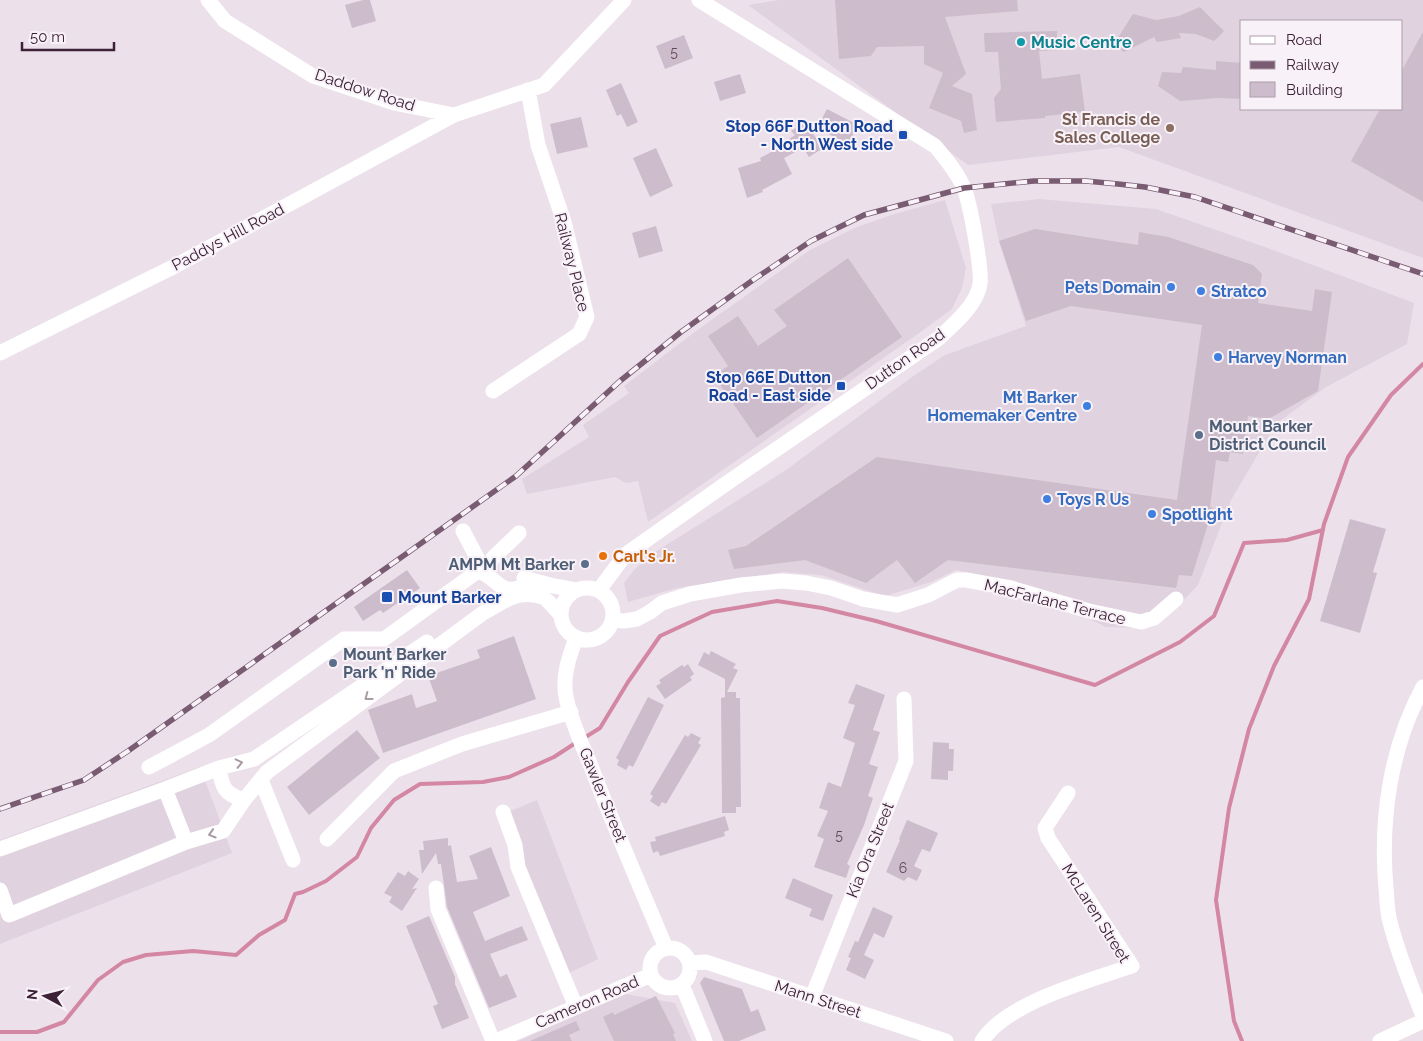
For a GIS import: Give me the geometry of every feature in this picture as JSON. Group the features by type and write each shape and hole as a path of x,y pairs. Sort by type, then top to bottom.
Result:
{"street":[{"name":"Daddow Road","path":"208,0 225,21 313,76 394,103 454,115 544,85 624,0"},
{"name":"Dutton Road","path":"598,590 626,555 735,477 939,338 968,309 980,286 980,265 964,188 953,167 935,146 699,0"},
{"name":"Railway Place","path":"503,385 579,334 587,318 564,222 538,145 528,90"},
{"name":"Paddys Hill Road","path":"0,353 177,265 454,115"},
{"path":"463,531 485,573"},
{"path":"485,573 493,558 519,533"},
{"path":"149,767 209,735 344,639 384,639 478,571 485,573 505,589 529,588 542,598"},
{"path":"0,849 219,768 254,759 505,589 525,578 576,590"},
{"name":"MacFarlane Terrace","path":"612,620 637,619 650,612 662,602 690,594 741,585 782,581 823,586 863,599 897,605 928,595 957,580 966,580 1011,588 1089,612 1141,622 1154,618 1176,598"},
{"path":"587,587 598,590 610,600 613,610 610,627 599,638 584,640 576,638 563,626 560,614 563,601 576,590 587,587"},
{"path":"0,890 9,915 186,842 223,831 244,800 268,772 483,613 508,599 523,594 533,594 549,602 560,614"},
{"name":"Gawler Street","path":"576,638 567,664 565,678 566,697 587,755 666,948"},
{"path":"1423,688 1406,722 1396,755 1386,807 1384,865 1389,920 1396,945 1423,1016"},
{"name":"Kia Ora Street","path":"812,997 906,761 904,699"},
{"path":"327,839 394,771 462,744 571,712"},
{"path":"219,768 222,785 231,796 244,800"},
{"path":"261,780 293,860"},
{"path":"165,789 186,842"},
{"name":"McLaren Street","path":"982,1041 989,1031 1034,1001 1132,966 1048,838 1045,828 1068,793"},
{"path":"503,812 515,845 518,866 576,1007"},
{"path":"436,888 438,909 495,1041"},
{"path":"666,948 680,950 690,963 690,973 687,980 682,985 673,989 659,986 651,974 652,960 660,951 666,948"},
{"name":"Mann Street","path":"690,963 706,962 944,1041"},
{"name":"Cameron Road","path":"495,1041 651,974"},
{"path":"682,985 705,1041"},
{"path":"1380,1041 1423,1021"}],"shaded area":[{"name":"St Francis de Sales College","path":"779,0 1423,0 1423,258 1119,147 968,165 748,5"},
{"name":"Mt Barker Homemaker Centre","path":"1039,199 1156,209 1265,247 1414,303 1407,344 1326,387 1276,424 1231,500 1198,585 1178,606 1144,628 1106,627 1018,584 956,570 931,582 889,595 881,595 821,575 783,572 677,588 628,602 624,583 635,569 655,552 786,470 912,377 945,355 1026,326 999,241 991,204"},
{"path":"945,200 966,268 962,288 952,309 922,331 648,522 638,481 626,483 615,477 527,494 522,479 589,437 583,425 629,393 624,386 696,331 810,250 857,227"},
{"path":"200,767 232,853 0,944 0,840"},
{"path":"537,800 598,959 565,975 498,816"},
{"path":"626,994 675,1003 692,1041 518,1041"}],"building":[{"path":"370,0 376,21 352,28 345,5"},
{"path":"835,0 1017,0 1018,11 945,17 966,74 952,86 972,94 977,130 964,133 961,121 929,108 943,73 924,64 924,46 877,47 871,56 839,59"},
{"path":"1200,7 1224,31 1214,41 1196,34 1179,33 1181,38 1157,42 1154,37 1124,52 1114,44 1133,14 1156,20 1179,16"},
{"path":"1057,31 1057,50 1039,51 1042,79 1080,74 1085,112 996,122 994,98 1001,89 998,52 985,52 984,33"},
{"path":"1423,32 1423,202 1351,161 1379,110 1403,110 1403,68"},
{"path":"684,35 693,58 665,69 656,46"},
{"path":"1216,61 1240,63 1240,99 1218,98 1180,101 1158,86 1162,72 1181,73 1183,67 1216,70"},
{"path":"740,74 746,93 720,101 714,82"},
{"path":"621,83 638,122 627,127 621,114 617,116 606,90"},
{"path":"827,109 858,125 848,144 817,128"},
{"path":"581,117 588,147 557,154 550,124"},
{"path":"805,122 823,148 809,157 803,148 784,158 792,174 762,190 763,192 747,198 738,168 761,161 760,158 788,143 786,141 795,135 791,131"},
{"path":"656,148 673,186 650,197 633,158"},
{"path":"656,226 663,251 639,258 632,233"},
{"path":"1035,229 1138,245 1139,232 1168,237 1253,265 1262,274 1258,303 1312,311 1315,289 1332,292 1318,391 1268,419 1248,416 1243,454 1230,452 1228,462 1216,460 1210,507 1213,508 1192,576 1179,575 1176,588 948,560 915,583 897,560 866,583 805,560 734,569 728,550 746,546 877,457 1177,500 1202,325 1071,306 1026,321 999,241"},
{"path":"848,258 902,337 757,438 714,376 728,366 708,336 738,316 758,346 787,326 774,310"},
{"path":"1350,519 1386,529 1373,572 1377,573 1360,633 1320,621"},
{"name":"Mount Barker","path":"407,570 420,588 383,613 380,610 363,621 354,607"},
{"path":"514,636 536,699 383,753 368,710 412,694 416,708 437,701 428,676 480,658 477,650"},
{"path":"711,651 736,664 733,668 738,670 727,692 736,692 736,698 740,698 741,807 736,807 736,813 722,813 721,698 725,697 725,679 698,665 704,652 709,655"},
{"path":"688,664 694,674 690,677 692,680 665,699 656,686 661,683 659,680 682,665 684,667"},
{"path":"856,684 885,695 873,730 880,732 869,764 878,767 868,796 873,798 864,825 847,864 850,866 846,878 814,867 824,839 817,836 828,811 819,808 828,782 841,787 855,743 843,738 855,705 848,703"},
{"path":"648,697 664,705 633,767 629,765 626,770 617,765 619,760 616,758"},
{"path":"357,730 380,758 309,815 287,787"},
{"path":"691,733 701,738 698,743 701,745 666,804 662,802 659,807 650,801 653,796 650,794 685,735 688,737"},
{"path":"933,742 949,743 949,749 954,749 953,771 948,771 948,780 931,779"},
{"path":"725,816 729,830 724,832 725,836 660,856 658,851 653,853 650,842 656,841 655,837"},
{"path":"907,820 938,833 930,852 922,849 914,866 922,870 917,881 908,877 904,881 886,872"},
{"path":"448,838 448,846 451,845 457,882 478,879 469,856 491,847 510,896 473,912 485,941 522,926 528,940 490,954 500,977 507,974 517,997 489,1008 447,907 441,864 438,864 436,853 422,874 419,850 424,850 423,841"},
{"path":"408,871 419,879 412,889 417,888 402,911 389,902 392,897 384,893 398,872 405,876"},
{"path":"793,878 833,895 823,921 809,916 812,909 785,898"},
{"path":"873,907 893,916 884,938 874,933 864,955 874,960 865,979 846,970 851,958 848,957 855,941 858,942"},
{"path":"429,916 455,977 455,984 469,1018 442,1029 433,1006 438,1004 406,926"},
{"path":"704,977 742,989 751,1012 758,1009 766,1030 739,1041 724,1041 700,983"},
{"path":"656,996 675,1033 673,1034 676,1041 614,1041 603,1017 613,1012 614,1015"},
{"path":"576,1021 580,1030 569,1035 572,1041 530,1041"}],"waterway":[{"path":"1242,1041 1234,1021 1216,900 1229,808 1249,729 1274,666 1309,599 1324,524 1348,457 1391,395 1423,364"},
{"path":"584,738 600,728 628,682 660,636 712,612 777,601 822,608 876,621 1095,685 1180,642 1214,616 1244,543 1287,540 1323,530"},
{"path":"0,1032 37,1032 64,1022 98,980 123,962 146,955 193,951 236,955 259,935 285,920 295,894 326,881 357,857 371,828 394,800 420,784 483,782 509,777 554,757 577,742"}],"railway":[{"path":"0,809 84,780 128,751 516,476 620,381 681,332 811,241 864,215 964,188 1034,181 1086,181 1118,184 1145,187 1195,197 1423,274"}],"place":[{"name":"Music Centre","path":"1021,42"},
{"name":"St Francis de Sales College","path":"1170,128"},
{"name":"Stop 66F Dutton Road - North West side","path":"903,135"},
{"name":"Pets Domain","path":"1171,287"},
{"name":"Stratco","path":"1201,291"},
{"name":"Harvey Norman","path":"1218,357"},
{"name":"Stop 66E Dutton Road - East side","path":"841,386"},
{"name":"Mt Barker Homemaker Centre","path":"1087,406"},
{"name":"Mount Barker District Council","path":"1199,435"},
{"name":"Toys R Us","path":"1047,499"},
{"name":"Spotlight","path":"1152,514"},
{"name":"Carl's Jr.","path":"603,556"},
{"name":"AMPM Mt Barker","path":"585,564"},
{"name":"Mount Barker","path":"387,597"},
{"name":"Mount Barker Park 'n' Ride","path":"333,663"}]}
